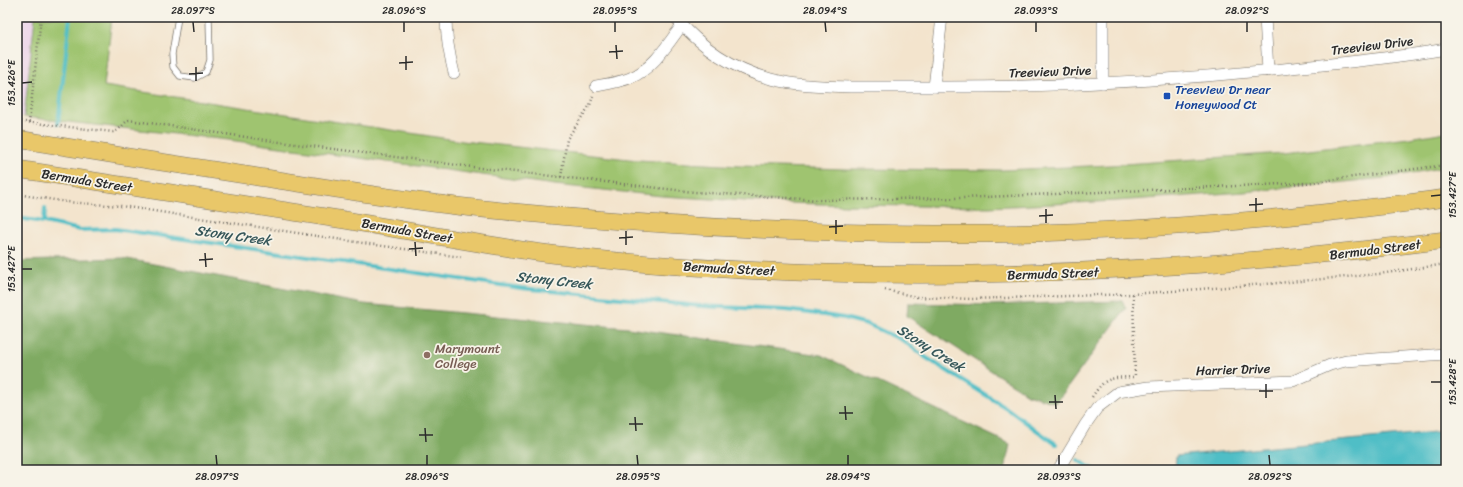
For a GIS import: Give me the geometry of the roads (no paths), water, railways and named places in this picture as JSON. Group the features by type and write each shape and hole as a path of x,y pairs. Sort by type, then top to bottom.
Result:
{"main road":[{"path":"17,140 361,193 450,205 548,215 765,230 939,234 1148,228 1298,216 1446,198"},
{"name":"Bermuda Street","path":"17,169 560,255 782,272 1008,275 1113,271 1206,266 1272,260 1370,250 1446,240"}],"street":[{"path":"446,17 446,35 454,73"},
{"name":"Treeview Drive","path":"675,17 682,26 705,46 728,61 753,73 788,83 824,86 1003,87 1192,78 1399,57 1446,49"},
{"path":"934,87 942,17"},
{"path":"1103,83 1104,17"},
{"path":"1265,17 1268,71"},
{"path":"596,86 639,74 658,57 682,26"},
{"name":"Harrier Drive","path":"1058,470 1097,408 1118,392 1136,388 1293,381 1330,365 1346,361 1446,354"}],"lane":[{"path":"178,17 172,54 173,67 180,76 195,78 206,72 210,60 209,17"}],"water":[{"path":"1446,431 1446,470 1175,470 1176,456"}],"waterway":[{"path":"58,124 70,17"},
{"path":"44,222 45,208"},
{"name":"Stony Creek","path":"17,218 80,230 115,229 521,288 700,306 786,310 844,318 867,324 902,340 925,357 1005,407 1056,444"},
{"name":"Stony Creek","path":"1078,460 1094,470"}],"place":[{"name":"Treeview Dr near Honeywood Ct","path":"1167,96"},
{"name":"Marymount College","path":"427,355"}]}
